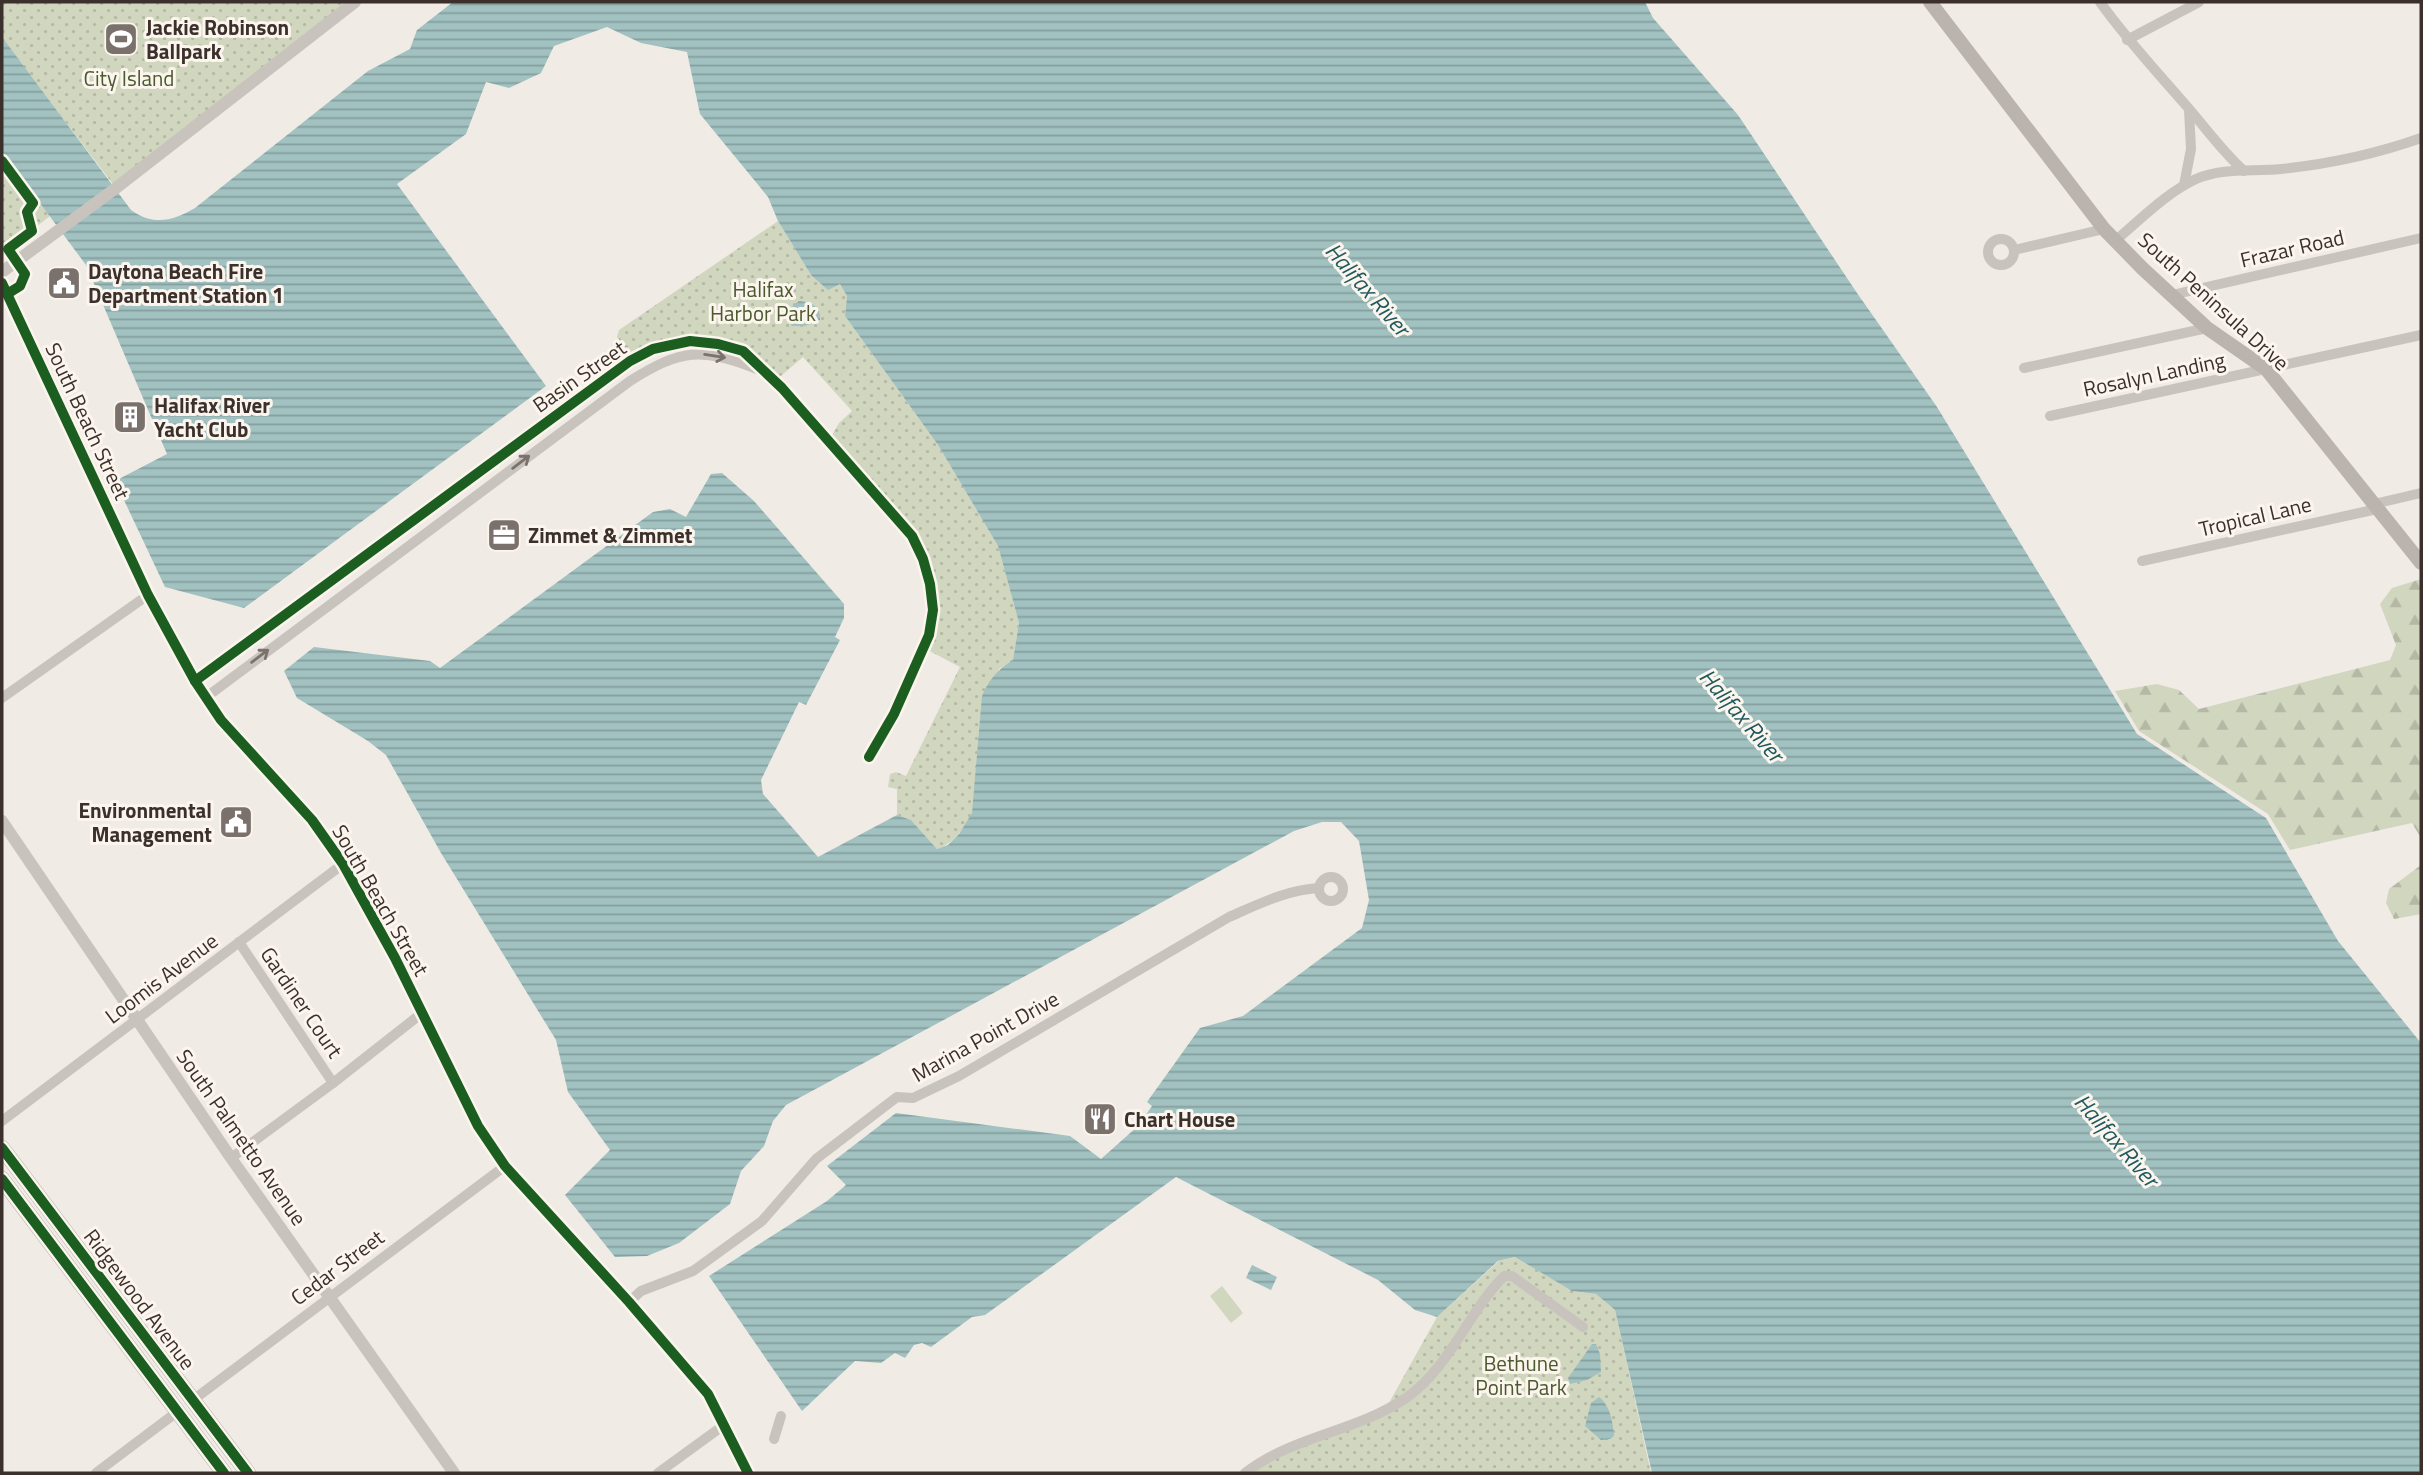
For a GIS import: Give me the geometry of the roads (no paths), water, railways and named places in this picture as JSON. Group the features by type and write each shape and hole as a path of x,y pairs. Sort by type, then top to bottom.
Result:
{"main road":[{"name":"South Peninsula Drive","path":"1930,2 2105,229 2207,328 2266,369 2421,563"},
{"name":"Ridgewood Avenue","path":"4,1153 248,1473"},
{"name":"Ridgewood Avenue","path":"2,1179 224,1473"},
{"path":"152,1378 183,1399 193,1400"},
{"path":"177,1412 189,1411 210,1423"}],"street":[{"path":"2,272 55,235 355,2"},
{"path":"2100,2 2127,40 2189,109 2220,149 2244,171"},
{"path":"2127,40 2199,2"},
{"path":"2184,185 2190,149 2189,109"},
{"path":"2116,240 2173,191 2200,177 2223,172 2278,169 2348,160 2421,138"},
{"path":"2014,250 2105,229"},
{"name":"Frazar Road","path":"2172,295 2421,238"},
{"name":"South Beach Street","path":"2,283 148,595 205,698 221,720 312,820 343,864 395,958 478,1126 505,1166 629,1302 708,1394 748,1473"},
{"path":"2024,368 2207,328"},
{"name":"Rosalyn Landing","path":"2050,416 2421,335"},
{"name":"Basin Street","path":"195,681 630,361 653,349 690,341 718,344 743,351 782,388 912,536 923,559 933,610 929,635 894,714 869,757"},
{"name":"Basin Street","path":"205,698 639,375 673,357 692,354 714,354 764,372"},
{"path":"630,361 639,375"},
{"path":"556,415 567,427"},
{"path":"482,470 492,483"},
{"name":"Tropical Lane","path":"2141,561 2421,493"},
{"path":"434,505 444,519"},
{"path":"330,583 341,596"},
{"path":"2,698 148,595"},
{"name":"South Palmetto Avenue","path":"2,821 231,1157 454,1473"},
{"name":"Loomis Avenue","path":"2,1121 343,864"},
{"name":"Marina Point Drive","path":"629,1302 641,1291 693,1271 762,1221 816,1159 897,1097 913,1098 959,1076 1229,917 1280,895 1299,889 1319,888"},
{"name":"Gardiner Court","path":"239,942 333,1083"},
{"name":"Gardiner Court","path":"231,1157 333,1083 422,1013"},
{"name":"Cedar Street","path":"193,1400 505,1166"},
{"path":"1245,1473 1263,1459 1283,1449 1367,1418 1406,1398 1444,1360 1504,1276 1512,1276 1583,1327"},
{"path":"96,1473 177,1412"},
{"path":"774,1439 781,1416"},
{"path":"658,1473 724,1424"}],"water":[{"name":"Halifax River","path":"453,2 1645,2 1653,18 1738,115 1937,407 2137,734 2266,818 2338,941 2421,1043 2421,1473 1652,1473 1615,1310 1596,1294 1572,1291 1515,1257 1498,1261 1437,1317 1415,1310 1378,1280 1176,1177 985,1315 972,1317 931,1347 922,1343 914,1345 905,1358 895,1353 881,1363 855,1361 802,1411 709,1276 827,1201 846,1185 827,1166 896,1113 1070,1136 1101,1159 1138,1126 1152,1106 1147,1102 1200,1028 1243,1016 1362,928 1369,900 1359,841 1341,822 1322,822 1294,831 786,1105 773,1121 764,1146 741,1171 730,1204 679,1243 647,1256 615,1257 565,1195 610,1150 568,1092 556,1040 441,853 386,755 297,698 284,671 314,647 430,661 440,668 653,512 670,509 686,517 711,474 722,473 754,501 844,604 844,618 835,637 840,640 806,705 799,702 761,780 763,794 818,857 897,815 911,820 937,849 948,845 959,834 972,813 982,696 994,676 1013,660 1019,623 998,546 938,445 845,316 847,296 840,284 828,290 811,275 778,221 768,197 700,114 687,52 641,43 607,27 554,46 541,73 509,88 486,82 466,134 397,184 546,386 244,608 165,587 115,481 167,454 86,265 2,152 2,37 131,210 147,218 163,220 195,208 368,71 410,49 417,30"},
{"path":"799,301 814,306 819,311 820,320 805,326 792,326 787,319 789,309"},
{"path":"1252,1265 1277,1277 1271,1290 1246,1278"},
{"path":"1592,1344 1596,1344 1600,1354 1601,1372 1587,1380 1570,1384 1568,1378"},
{"path":"1599,1397 1606,1405 1612,1420 1614,1436 1610,1439 1601,1440 1585,1426 1591,1403"}],"place":[{"name":"Jackie Robinson Ballpark","path":"121,39"},
{"name":"Daytona Beach Fire Department Station 1","path":"64,283"},
{"name":"Halifax River Yacht Club","path":"130,417"},
{"name":"Zimmet & Zimmet","path":"504,535"},
{"name":"Environmental Management","path":"236,822"},
{"name":"Chart House","path":"1100,1119"}],"park label":[{"name":"City Island","path":"129,78"},
{"name":"Halifax Harbor Park","path":"763,301"},
{"name":"Bethune Point Park","path":"1521,1375"}]}
